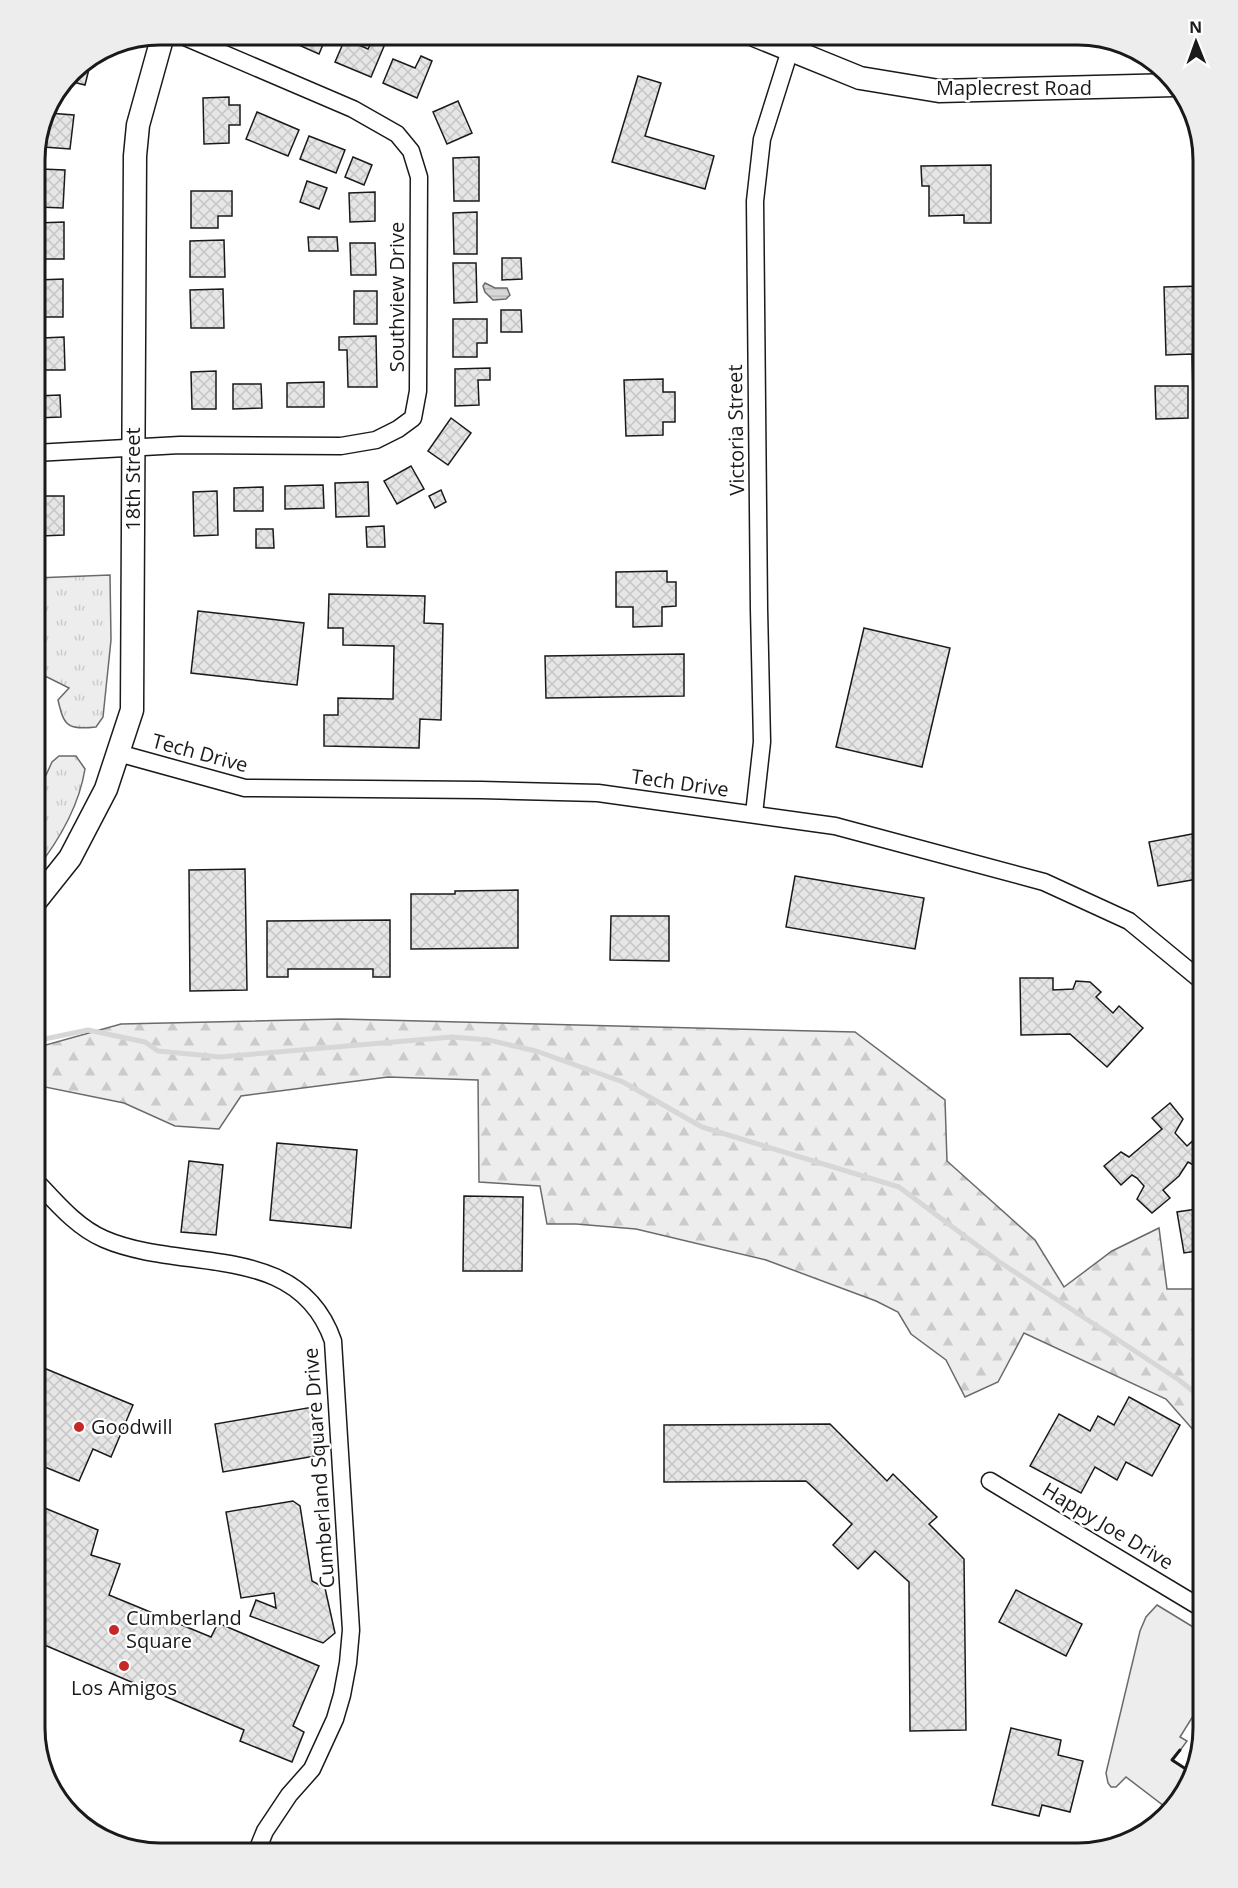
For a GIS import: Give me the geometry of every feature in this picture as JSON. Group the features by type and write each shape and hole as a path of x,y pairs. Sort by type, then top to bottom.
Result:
{"street":[{"name":"18th Street","path":"45,889 70,858 106,789 132,710 135,156 138,125 160,45"},
{"name":"Southview Drive","path":"45,452 180,445 341,446 376,440 413,418 418,391 419,177 411,151 397,134 353,109 205,45"},
{"name":"Maplecrest Road","path":"778,45 860,78 939,91 1166,85"},
{"name":"Victoria Street","path":"754,814 762,742 755,201 762,139 790,50"},
{"name":"Tech Drive","path":"118,753 245,788 598,793 835,826 1044,882 1129,921 1193,974"},
{"name":"Cumberland Square Drive","path":"45,1190 67,1213 102,1239 116,1244 255,1270 274,1276 288,1283 308,1300 327,1322 333,1341 351,1630 348,1663 335,1719 312,1769 283,1804 265,1831 260,1843"},
{"name":"Happy Joe Drive","path":"990,1480 1193,1603"}],"green space":[{"path":"110,575 111,640 103,717 96,727 73,727 65,721 58,700 69,688 45,676 45,578"},
{"path":"59,756 76,756 85,769 73,810 45,857 45,777 52,762"},
{"path":"340,1019 855,1032 945,1100 947,1161 1035,1240 1064,1287 1112,1251 1159,1228 1167,1289 1193,1289 1193,1430 1166,1399 1024,1333 998,1382 965,1397 946,1360 911,1334 898,1312 876,1301 766,1260 636,1229 547,1224 540,1186 479,1182 478,1080 388,1077 241,1096 219,1129 175,1126 124,1103 45,1087 45,1045 121,1024"},
{"path":"1157,1605 1193,1627 1193,1716 1180,1737 1187,1741 1173,1760 1185,1768 1178,1786 1163,1805 1126,1777 1116,1787 1111,1787 1106,1773 1140,1631 1146,1617"}],"shaded area":[{"path":"485,283 495,288 507,288 510,295 506,299 493,300 485,292 483,286"}],"building":[{"path":"299,45 323,45 319,54"},
{"path":"342,45 359,45 368,49 370,45 385,45 371,77 335,62"},
{"path":"421,56 432,61 417,98 383,83 393,59 415,68"},
{"path":"89,69 85,85 76,83"},
{"path":"638,76 661,83 645,136 714,156 705,189 612,162"},
{"path":"229,97 229,105 240,105 240,125 229,125 229,143 204,144 203,98"},
{"path":"458,101 472,133 447,144 433,112"},
{"path":"257,112 299,130 288,156 246,139"},
{"path":"55,114 74,115 70,149 46,147"},
{"path":"309,136 345,150 336,173 300,159"},
{"path":"353,157 372,165 364,185 345,177"},
{"path":"479,157 479,201 454,201 453,158"},
{"path":"991,165 991,223 964,223 964,215 929,216 929,186 922,186 921,166"},
{"path":"45,169 65,170 63,208 45,207"},
{"path":"307,181 327,188 319,209 300,202"},
{"path":"191,191 232,191 232,216 218,216 218,228 191,228"},
{"path":"375,192 375,221 350,222 349,193"},
{"path":"477,212 477,254 454,254 453,213"},
{"path":"64,222 64,259 45,259 45,223"},
{"path":"308,237 337,237 338,251 309,251"},
{"path":"224,240 225,277 190,277 190,241"},
{"path":"350,243 375,243 376,275 351,275"},
{"path":"502,258 521,258 522,279 502,280"},
{"path":"453,263 476,263 477,302 454,303"},
{"path":"63,279 63,317 45,317 45,280"},
{"path":"1193,286 1193,393 1192,354 1166,355 1164,287"},
{"path":"223,289 224,328 191,328 190,290"},
{"path":"354,291 377,291 377,324 354,324"},
{"path":"501,310 521,310 522,332 501,332"},
{"path":"453,319 487,319 487,343 477,343 477,357 453,357"},
{"path":"376,336 377,387 348,387 347,350 339,350 339,337"},
{"path":"64,337 65,370 45,370 45,338"},
{"path":"490,368 490,380 478,380 479,405 455,406 455,369"},
{"path":"216,371 216,409 192,409 191,372"},
{"path":"663,379 663,392 675,392 675,422 663,422 663,435 626,436 624,380"},
{"path":"324,382 324,407 287,407 287,383"},
{"path":"233,384 261,384 262,408 233,409"},
{"path":"1155,386 1188,386 1188,418 1156,419"},
{"path":"60,395 61,417 45,418 45,396"},
{"path":"451,418 471,433 448,465 428,451"},
{"path":"411,466 424,489 397,504 384,481"},
{"path":"368,482 369,516 336,517 335,483"},
{"path":"323,485 324,508 285,509 285,486"},
{"path":"263,487 263,511 234,511 234,488"},
{"path":"441,490 446,502 435,508 429,496"},
{"path":"217,491 218,535 194,536 193,492"},
{"path":"45,496 64,496 64,535 45,536"},
{"path":"384,526 385,547 367,547 366,527"},
{"path":"256,529 273,529 274,548 256,548"},
{"path":"667,571 667,582 676,582 676,606 662,607 662,626 633,627 633,607 616,607 616,572"},
{"path":"329,594 425,596 424,623 443,624 441,720 420,719 419,748 324,746 324,715 338,715 338,698 393,699 394,646 343,645 343,628 328,628"},
{"path":"198,611 304,623 297,685 191,673"},
{"path":"864,628 950,648 922,767 836,747"},
{"path":"684,654 684,696 546,698 545,656"},
{"path":"1193,834 1193,880 1158,886 1149,842"},
{"path":"245,869 247,990 190,991 189,870"},
{"path":"795,876 924,898 915,949 786,927"},
{"path":"518,890 518,948 411,949 411,894"},
{"path":"611,916 669,916 669,961 610,960"},
{"path":"390,920 390,977 373,977 373,969 288,969 288,977 267,977 267,921"},
{"path":"1020,978 1053,978 1053,990 1073,989 1076,981 1090,982 1101,992 1096,997 1113,1013 1119,1006 1143,1028 1107,1067 1070,1034 1021,1035"},
{"path":"1170,1103 1183,1119 1175,1133 1187,1146 1193,1141 1193,1165 1188,1162 1179,1176 1163,1190 1170,1198 1152,1213 1137,1199 1144,1186 1137,1178 1132,1175 1121,1185 1104,1166 1121,1152 1129,1157 1162,1129 1152,1118"},
{"path":"277,1143 357,1150 351,1228 270,1220"},
{"path":"189,1161 223,1165 216,1235 181,1232"},
{"path":"464,1196 523,1197 522,1271 463,1271"},
{"path":"1193,1210 1193,1252 1184,1253 1177,1212"},
{"name":"Goodwill","path":"45,1368 133,1405 111,1457 93,1449 79,1481 45,1467"},
{"path":"1129,1397 1180,1425 1152,1476 1126,1462 1117,1480 1095,1467 1081,1493 1030,1466 1059,1414 1090,1431 1098,1416 1114,1425"},
{"path":"313,1407 321,1455 223,1472 215,1424"},
{"path":"830,1424 887,1481 893,1474 937,1517 929,1524 964,1559 966,1730 910,1731 909,1582 875,1551 858,1569 833,1545 852,1524 806,1481 664,1482 664,1425"},
{"path":"293,1501 300,1506 312,1581 325,1588 335,1633 323,1643 250,1616 256,1600 276,1608 274,1593 241,1598 226,1512"},
{"name":"Cumberland Square","path":"45,1508 98,1530 91,1555 120,1564 109,1595 211,1637 218,1623 319,1666 293,1726 304,1732 292,1762 240,1741 244,1730 45,1645"},
{"path":"1016,1590 1082,1624 1066,1656 999,1622"},
{"path":"1011,1728 1061,1740 1058,1755 1083,1761 1070,1812 1042,1805 1039,1816 992,1805"}],"waterway":[{"path":"45,1039 88,1030 145,1042 158,1051 220,1057 452,1037 488,1040 536,1051 623,1082 702,1127 899,1187 998,1261 1193,1391"}],"wall":[{"path":"1180,1750 1172,1760 1185,1769"}],"place":[{"name":"Goodwill","path":"79,1427"},
{"name":"Cumberland Square","path":"114,1630"},
{"name":"Los Amigos","path":"124,1666"}]}
